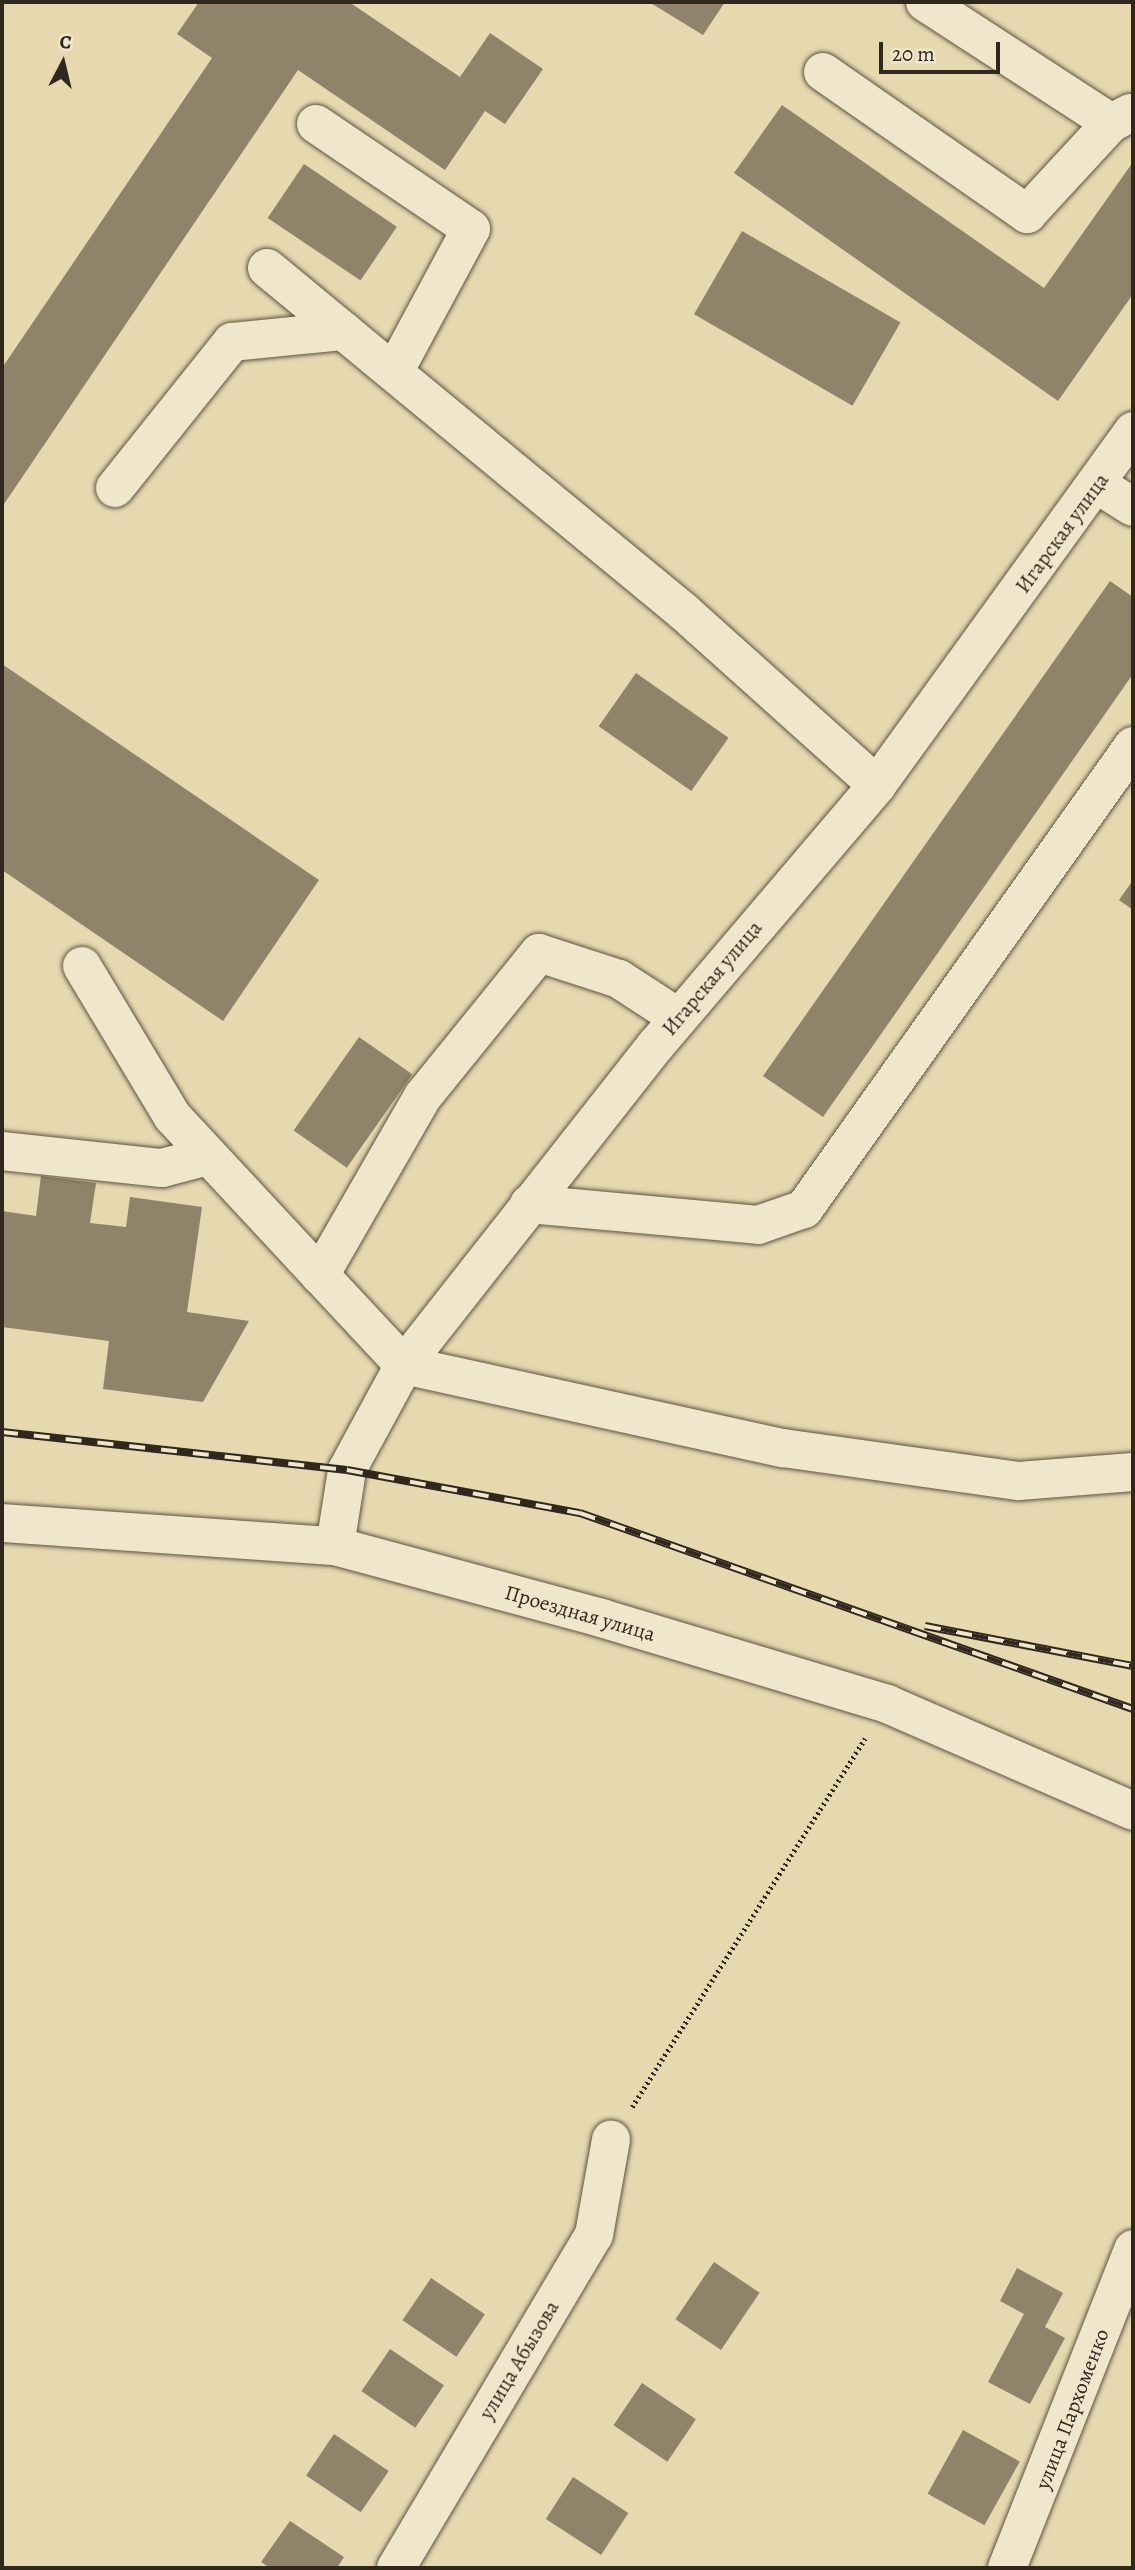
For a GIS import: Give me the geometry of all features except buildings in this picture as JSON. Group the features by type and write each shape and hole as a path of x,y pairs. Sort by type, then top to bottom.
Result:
{"street":[{"path":"823,72 1027,214 1122,118 925,2"},
{"path":"316,124 471,229 394,372"},
{"path":"267,268 684,612 877,785"},
{"path":"115,488 232,342 343,331"},
{"name":"Игарская улица","path":"335,1546 347,1470 404,1365 679,1018 877,785 1098,485 1133,431"},
{"path":"1098,485 1133,507"},
{"path":"530,1204 758,1225 804,1209 1133,746"},
{"path":"320,1275 423,1096 539,953 619,979 679,1018"},
{"path":"82,966 172,1116 208,1156 274,1220 320,1275 404,1365 783,1448 1019,1481 1133,1472"},
{"path":"2,1151 162,1168 208,1156"},
{"name":"Проездная улица","path":"2,1523 335,1546 601,1618 887,1704 1133,1811"},
{"name":"улица Абызова","path":"396,2568 594,2235 611,2140"},
{"name":"улица Пархоменко","path":"1007,2568 1133,2249"}],"path":[{"path":"611,2140 887,1704"}],"railway":[{"path":"2,1432 347,1470 580,1513 1133,1709"},
{"path":"925,1626 1133,1666"}]}
